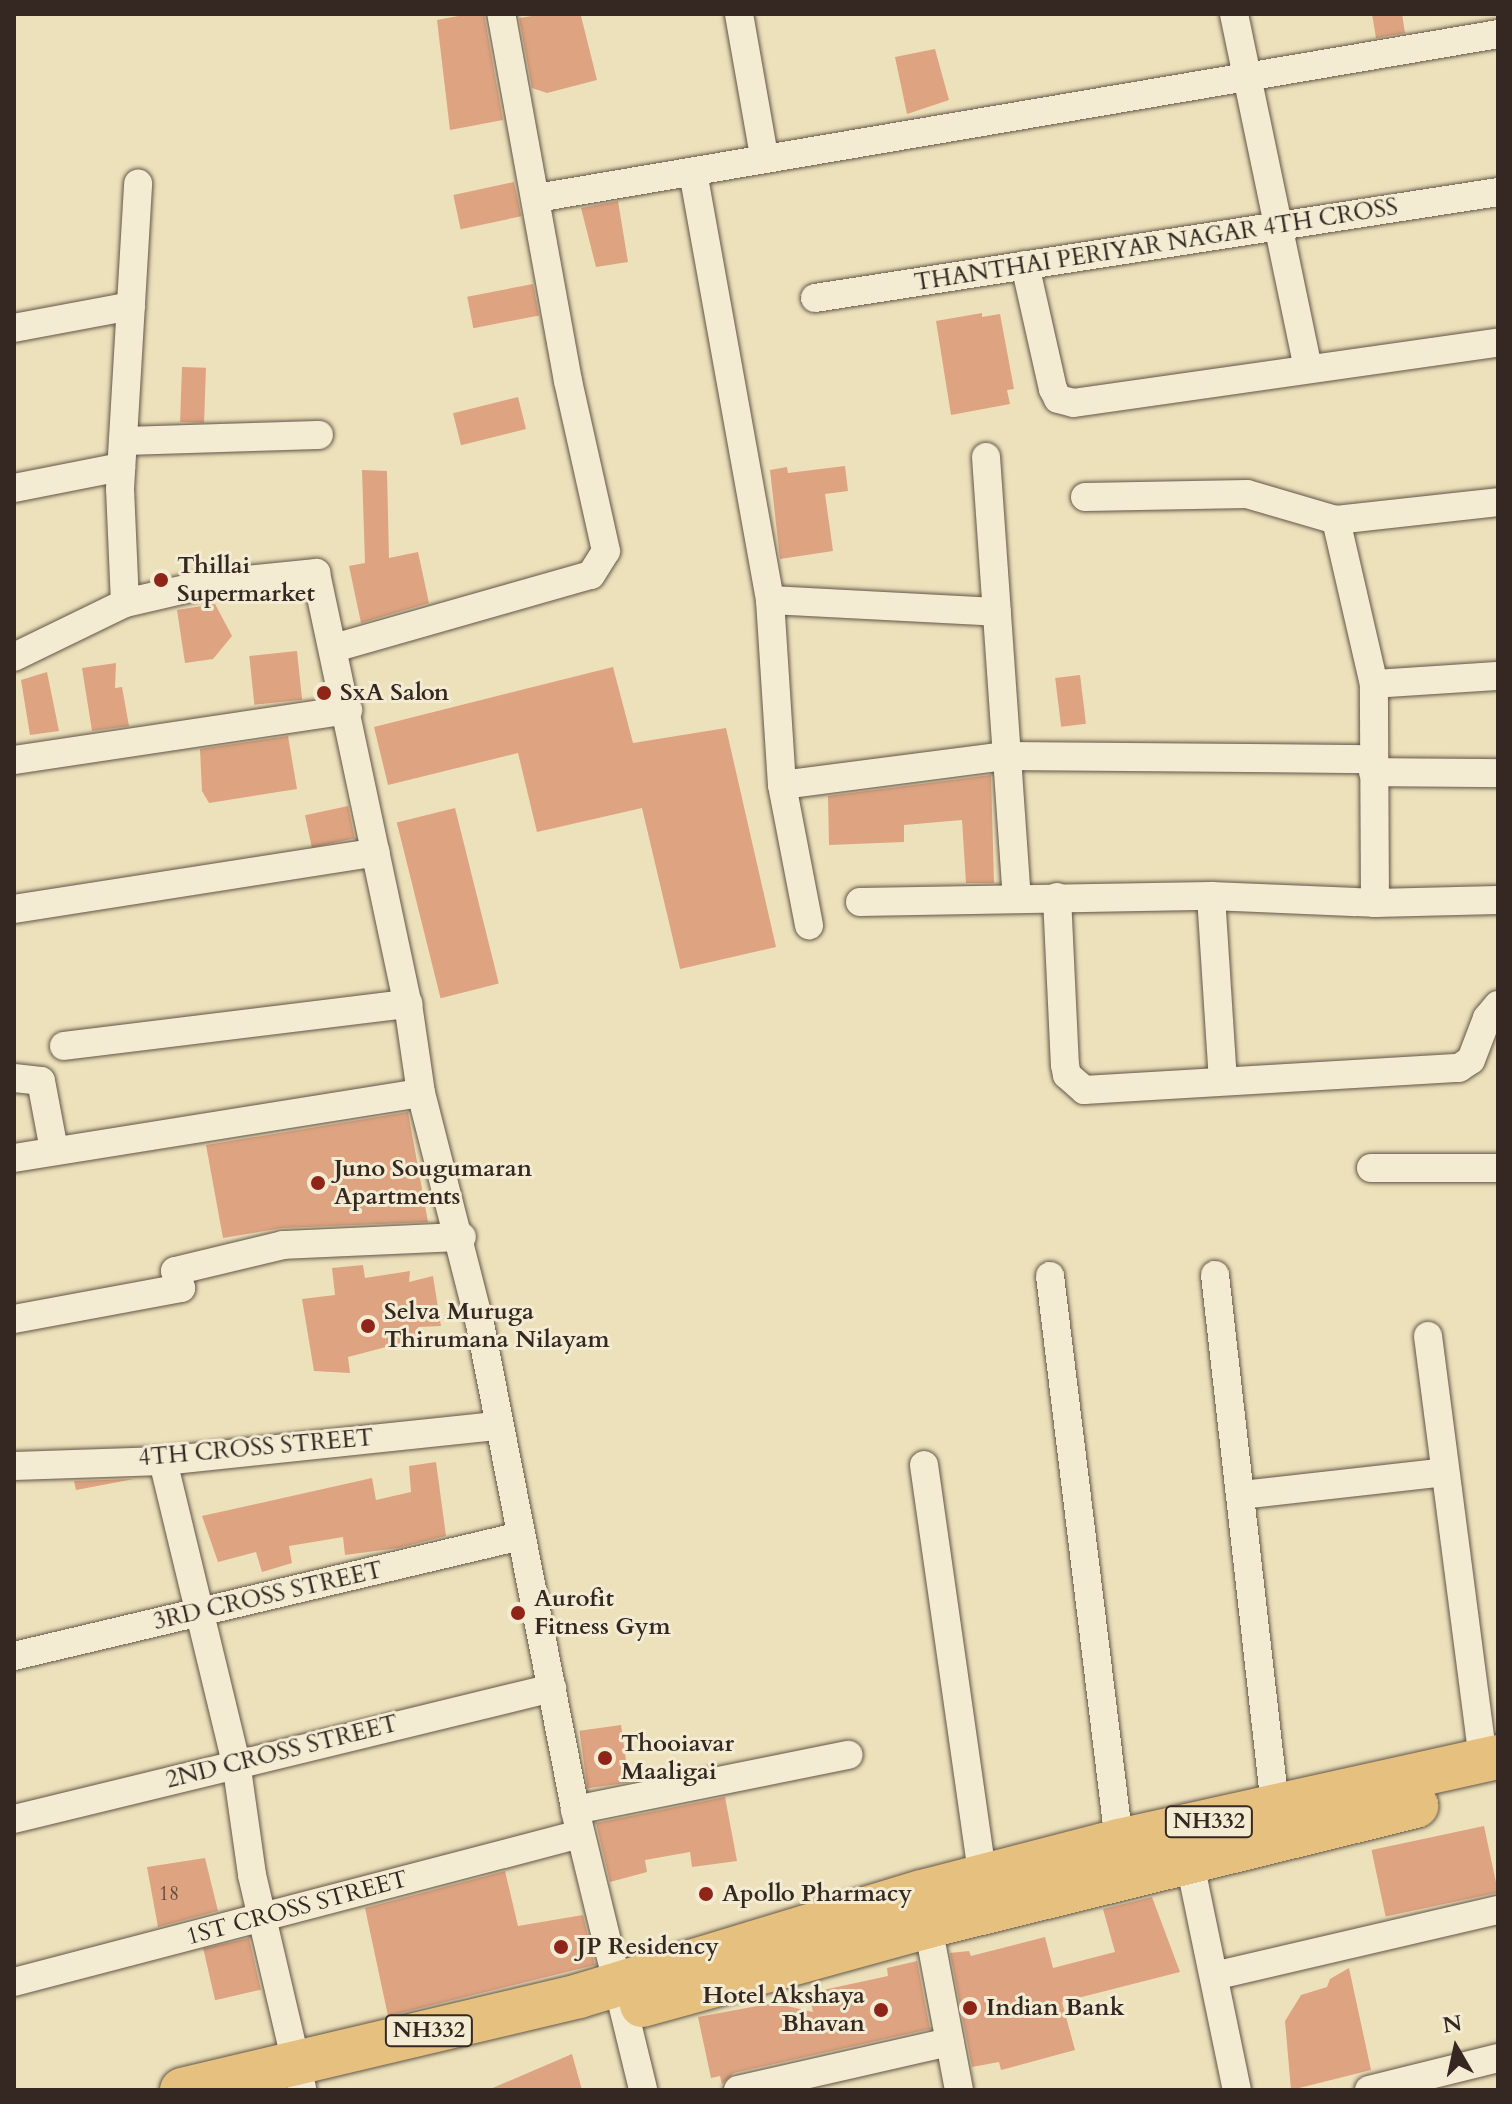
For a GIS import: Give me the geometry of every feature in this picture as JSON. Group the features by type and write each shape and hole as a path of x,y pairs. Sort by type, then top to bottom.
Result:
{"highway":[{"name":"NH332","path":"925,1909 982,1875 1119,1841 1186,1845 1275,1806 1493,1768"},
{"path":"643,1989 925,1909 1493,1768"},
{"name":"NH332","path":"202,2088 299,2081 643,1989"}],"street":[{"path":"334,648 591,575 601,566 605,535 568,381 501,14"},
{"path":"739,14 764,156"},
{"path":"1234,14 1275,226 1308,368"},
{"path":"537,198 693,172 764,156 1246,79 1498,34"},
{"path":"693,172 770,600 782,785 809,925"},
{"path":"125,603 122,454 138,184"},
{"name":"THANTHAI PERIYAR NAGAR 4TH CROSS","path":"815,298 1498,192"},
{"path":"1025,265 1058,399 1074,403 1498,343"},
{"path":"14,328 131,306"},
{"path":"14,488 122,454 319,435"},
{"path":"986,457 1017,897"},
{"path":"1085,497 1247,494 1336,520 1498,502"},
{"path":"1336,520 1374,684 1375,903"},
{"path":"14,657 125,603 207,584 316,573 348,710 408,1004 421,1093 462,1237 577,1822 643,1989 643,2090"},
{"path":"770,600 997,612"},
{"path":"1374,684 1498,676"},
{"path":"14,760 348,710"},
{"path":"782,785 1006,756 1373,766 1498,773"},
{"path":"14,909 376,852"},
{"path":"860,902 1211,896 1375,903 1498,900"},
{"path":"1211,896 1223,1080"},
{"path":"1057,897 1065,1065 1075,1084 1098,1092 1223,1080 1459,1068 1471,1060 1487,1018 1498,1005"},
{"path":"64,1046 408,1004"},
{"path":"14,1078 41,1081 54,1150"},
{"path":"14,1158 421,1093"},
{"path":"1371,1168 1498,1168"},
{"path":"14,1319 181,1288 175,1271 283,1245 462,1237"},
{"path":"1215,1275 1275,1806"},
{"path":"1050,1276 1119,1841"},
{"path":"1428,1336 1445,1472 1493,1768"},
{"name":"4TH CROSS STREET","path":"14,1466 163,1461 498,1426"},
{"path":"163,1461 197,1612 236,1762 262,1918 299,2081"},
{"path":"924,1465 982,1875"},
{"path":"1241,1495 1445,1472"},
{"name":"3RD CROSS STREET","path":"14,1656 521,1536"},
{"name":"2ND CROSS STREET","path":"14,1819 236,1762 552,1688"},
{"name":"1ST CROSS STREET","path":"14,1982 262,1918 577,1822 849,1755"},
{"path":"1186,1845 1237,2090"},
{"path":"925,1909 959,2090"},
{"path":"1214,1976 1498,1910"},
{"path":"738,2090 950,2042"},
{"path":"1369,2090 1498,2058"}],"building":[{"path":"484,14 503,120 450,130 437,20"},
{"path":"545,14 581,16 597,80 547,93 532,88 519,18"},
{"path":"1372,14 1402,14 1405,33 1376,38"},
{"path":"935,49 949,100 907,114 895,57"},
{"path":"514,182 521,216 461,229 453,195"},
{"path":"618,201 628,262 596,267 581,208"},
{"path":"533,284 539,315 473,328 467,297"},
{"path":"982,313 982,317 1000,314 1014,389 1007,390 1010,404 951,415 936,321"},
{"path":"182,367 206,368 204,423 180,422"},
{"path":"518,397 526,429 461,445 453,413"},
{"path":"845,466 848,491 825,494 833,551 780,559 770,470 787,467 788,473"},
{"path":"362,470 387,471 389,558 418,552 429,603 361,623 349,566 365,563"},
{"path":"215,604 232,636 213,659 185,663 177,610"},
{"path":"297,651 302,700 254,705 249,656"},
{"path":"116,663 115,688 122,687 129,726 92,731 82,668"},
{"path":"613,667 633,743 726,728 776,947 680,969 642,808 537,832 518,753 388,785 374,727"},
{"path":"47,672 59,731 30,735 21,680"},
{"path":"1080,675 1086,724 1061,727 1055,678"},
{"path":"288,736 297,789 209,803 202,791 200,749"},
{"path":"991,775 994,883 966,883 962,820 904,825 904,842 829,845 828,796"},
{"path":"348,806 355,838 312,847 305,815"},
{"path":"455,808 499,984 441,998 397,823"},
{"name":"Juno Sougumaran Apartments","path":"408,1112 428,1222 282,1228 223,1238 206,1145"},
{"name":"Selva Muruga Thirumana Nilayam","path":"363,1265 365,1278 410,1271 409,1282 433,1276 441,1326 418,1327 420,1338 348,1357 350,1373 314,1371 302,1299 335,1295 332,1268"},
{"path":"436,1462 446,1536 398,1548 345,1555 343,1537 289,1546 292,1563 262,1572 256,1552 218,1562 202,1516 372,1478 376,1500 411,1492 409,1466"},
{"path":"134,1479 76,1490 74,1481"},
{"name":"Thooiavar Maaligai","path":"621,1725 629,1782 587,1788 579,1731"},
{"path":"725,1797 737,1861 692,1867 690,1852 645,1860 647,1872 610,1882 596,1823"},
{"path":"1484,1826 1498,1893 1386,1916 1372,1850"},
{"path":"205,1858 218,1911 158,1927 147,1867"},
{"path":"505,1871 518,1926 583,1915 595,1965 388,2016 365,1908"},
{"path":"1152,1897 1180,1972 1062,2002 1075,2050 1001,2070 999,2062 972,2067 950,1953 969,1951 971,1956 1045,1937 1053,1968 1115,1952 1103,1909"},
{"path":"249,1938 261,1990 215,2000 203,1949"},
{"path":"917,1961 930,2029 734,2073 722,2084 720,2076 711,2078 698,2017 774,2003 813,2012 809,1993 888,1976 887,1968"},
{"path":"1349,1968 1371,2070 1291,2090 1285,2021 1301,1995 1327,1987 1330,1979"},
{"path":"572,2054 582,2090 488,2090"}],"place":[{"name":"Thillai Supermarket","path":"161,580"},
{"name":"SxA Salon","path":"324,693"},
{"name":"Juno Sougumaran Apartments","path":"318,1183"},
{"name":"Selva Muruga Thirumana Nilayam","path":"368,1326"},
{"name":"Aurofit Fitness Gym","path":"518,1613"},
{"name":"Thooiavar Maaligai","path":"605,1758"},
{"name":"Apollo Pharmacy","path":"706,1894"},
{"name":"JP Residency","path":"561,1947"},
{"name":"Indian Bank","path":"970,2008"},
{"name":"Hotel Akshaya Bhavan","path":"881,2010"}]}
